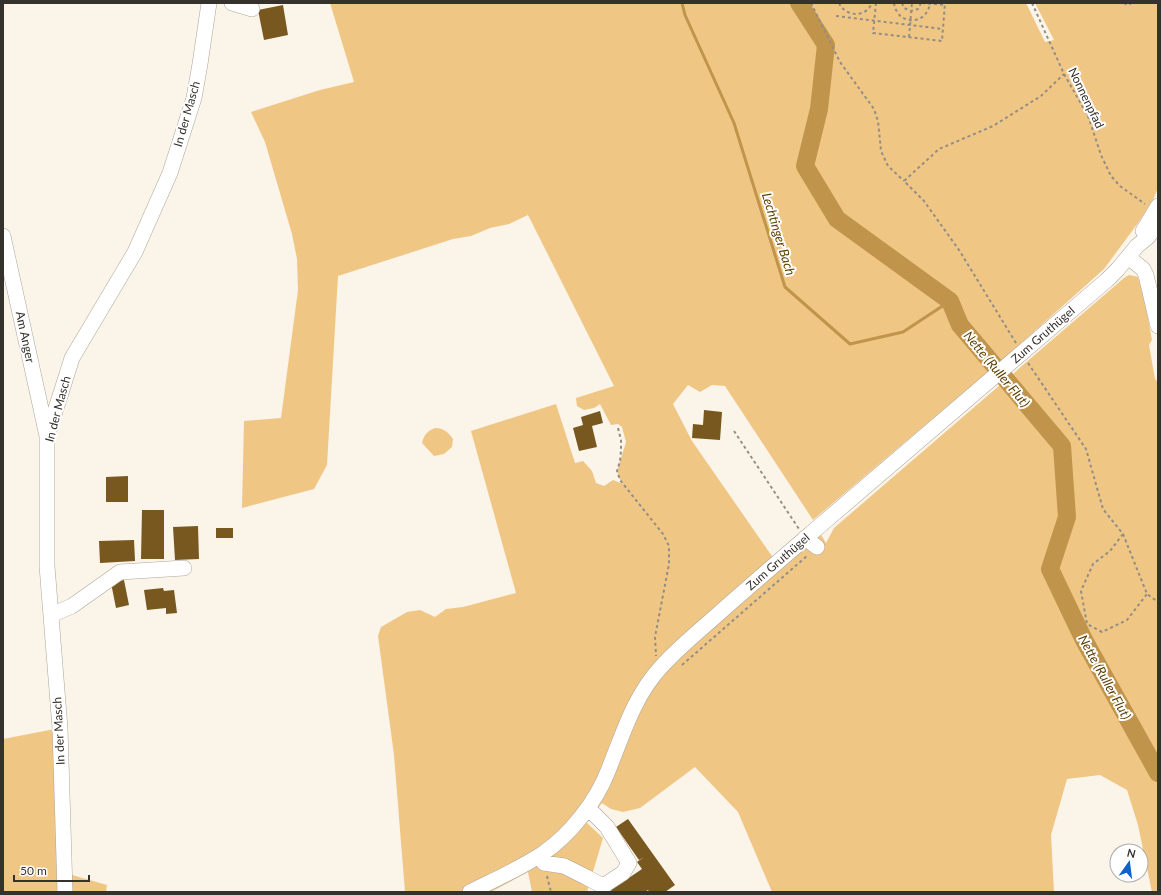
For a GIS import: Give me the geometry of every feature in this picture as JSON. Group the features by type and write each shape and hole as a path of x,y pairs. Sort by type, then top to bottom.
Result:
{"street":[{"name":"In der Masch","path":"65,892 60,728 47,566 47,438 72,358 135,252 170,173 194,98 208,3"},
{"path":"232,3 252,9"},
{"path":"1132,252 1142,233 1152,206"},
{"path":"1132,252 1148,237 1158,223"},
{"name":"Am Anger","path":"3,236 47,438"},
{"path":"1132,252 1146,275 1158,326"},
{"name":"Zum Gruthügel","path":"470,892 542,854 581,818 594,799 608,773 635,705 647,684 661,667 764,573 811,543 994,376 1107,280 1132,252"},
{"path":"51,615 72,606 120,572 184,568"},
{"path":"544,863 564,866 603,886 623,873 629,863 607,827 588,808"}],"path":[{"path":"811,3 840,62 874,109 878,121 881,151 888,166 924,201 959,250 1022,353 1086,449 1103,509 1123,534 1147,594 1158,602"},
{"path":"839,3 844,10 855,14 867,10 872,3"},
{"path":"876,3 873,33 942,41 945,4 921,3 918,9 911,12"},
{"path":"894,3 895,9 900,16 910,20 923,17 929,9 930,3"},
{"path":"902,3 904,8 911,12"},
{"path":"909,37 912,3"},
{"name":"Nonnenpfad","path":"1032,3 1064,74 1088,116 1101,155 1111,176 1120,186 1152,206"},
{"path":"1124,3 1127,5 1132,3"},
{"path":"836,16 943,29"},
{"path":"904,181 939,149 993,126 1041,96 1064,74"},
{"path":"618,428 621,440 621,451 617,471 620,480 662,534 669,546 669,564 655,637 655,653 661,667"},
{"path":"681,666 811,543 734,432"},
{"path":"1123,534 1110,550 1093,564 1081,591 1087,624 1102,632 1127,620 1147,594"},
{"path":"544,863 551,892"}],"shaded area":[{"path":"330,3 1026,3 1045,42 1054,40 1035,3 1158,3 1158,188 1153,200 1138,223 1104,269 1010,353 813,520 725,386 712,385 700,392 688,385 673,404 692,441 776,562 817,528 826,543 834,528 1124,278 1129,275 1138,277 1144,297 1152,340 1149,345 1155,379 1158,382 1158,892 1152,892 1149,878 1149,843 1142,843 1138,825 1127,790 1100,775 1067,779 1051,835 1054,892 772,892 738,812 695,767 640,808 623,812 611,809 602,803 587,823 603,838 587,892 532,892 528,872 491,892 405,892 394,755 378,636 381,627 407,612 420,610 435,617 446,609 463,607 516,593 471,431 556,404 575,463 583,461 592,471 596,483 604,486 613,480 623,484 617,471 626,442 622,427 618,424 611,425 600,404 594,408 584,410 577,406 576,398 614,386 528,215 509,224 490,228 471,236 453,239 338,276 327,465 314,489 242,508 244,421 281,418 298,290 297,259 292,234 265,142 251,112 320,90 354,82"},
{"path":"435,428 446,431 453,439 452,447 444,454 434,456 422,443 426,434"},
{"path":"60,728 65,873 107,885 106,892 3,892 3,739"}],"building":[{"path":"283,5 288,35 264,40 258,10"},
{"path":"704,410 722,412 720,440 692,438 693,424 703,425"},
{"path":"600,411 603,423 592,426 597,447 579,451 573,428 583,425 581,417"},
{"path":"128,476 128,502 106,502 106,477"},
{"path":"142,510 164,510 164,559 141,559"},
{"path":"198,526 199,559 175,560 173,527"},
{"path":"216,528 233,528 233,538 216,538"},
{"path":"134,540 135,561 100,563 99,541"},
{"path":"124,580 129,605 116,608 111,583"},
{"path":"163,588 164,591 174,590 177,613 166,614 166,608 147,610 144,590"},
{"path":"628,819 675,885 665,892 649,892 648,890 645,892 612,892 611,890 642,869 637,862 644,857 639,860 616,827"}],"waterway":[{"name":"Lechtinger Bach","path":"682,3 685,15 734,123 785,287 850,344 903,332 950,301"},
{"name":"Nette (Ruller Flut)","path":"799,3 826,45 819,109 805,166 837,219 950,301 960,325 1062,446 1067,517 1050,569 1084,640 1158,773"}]}
